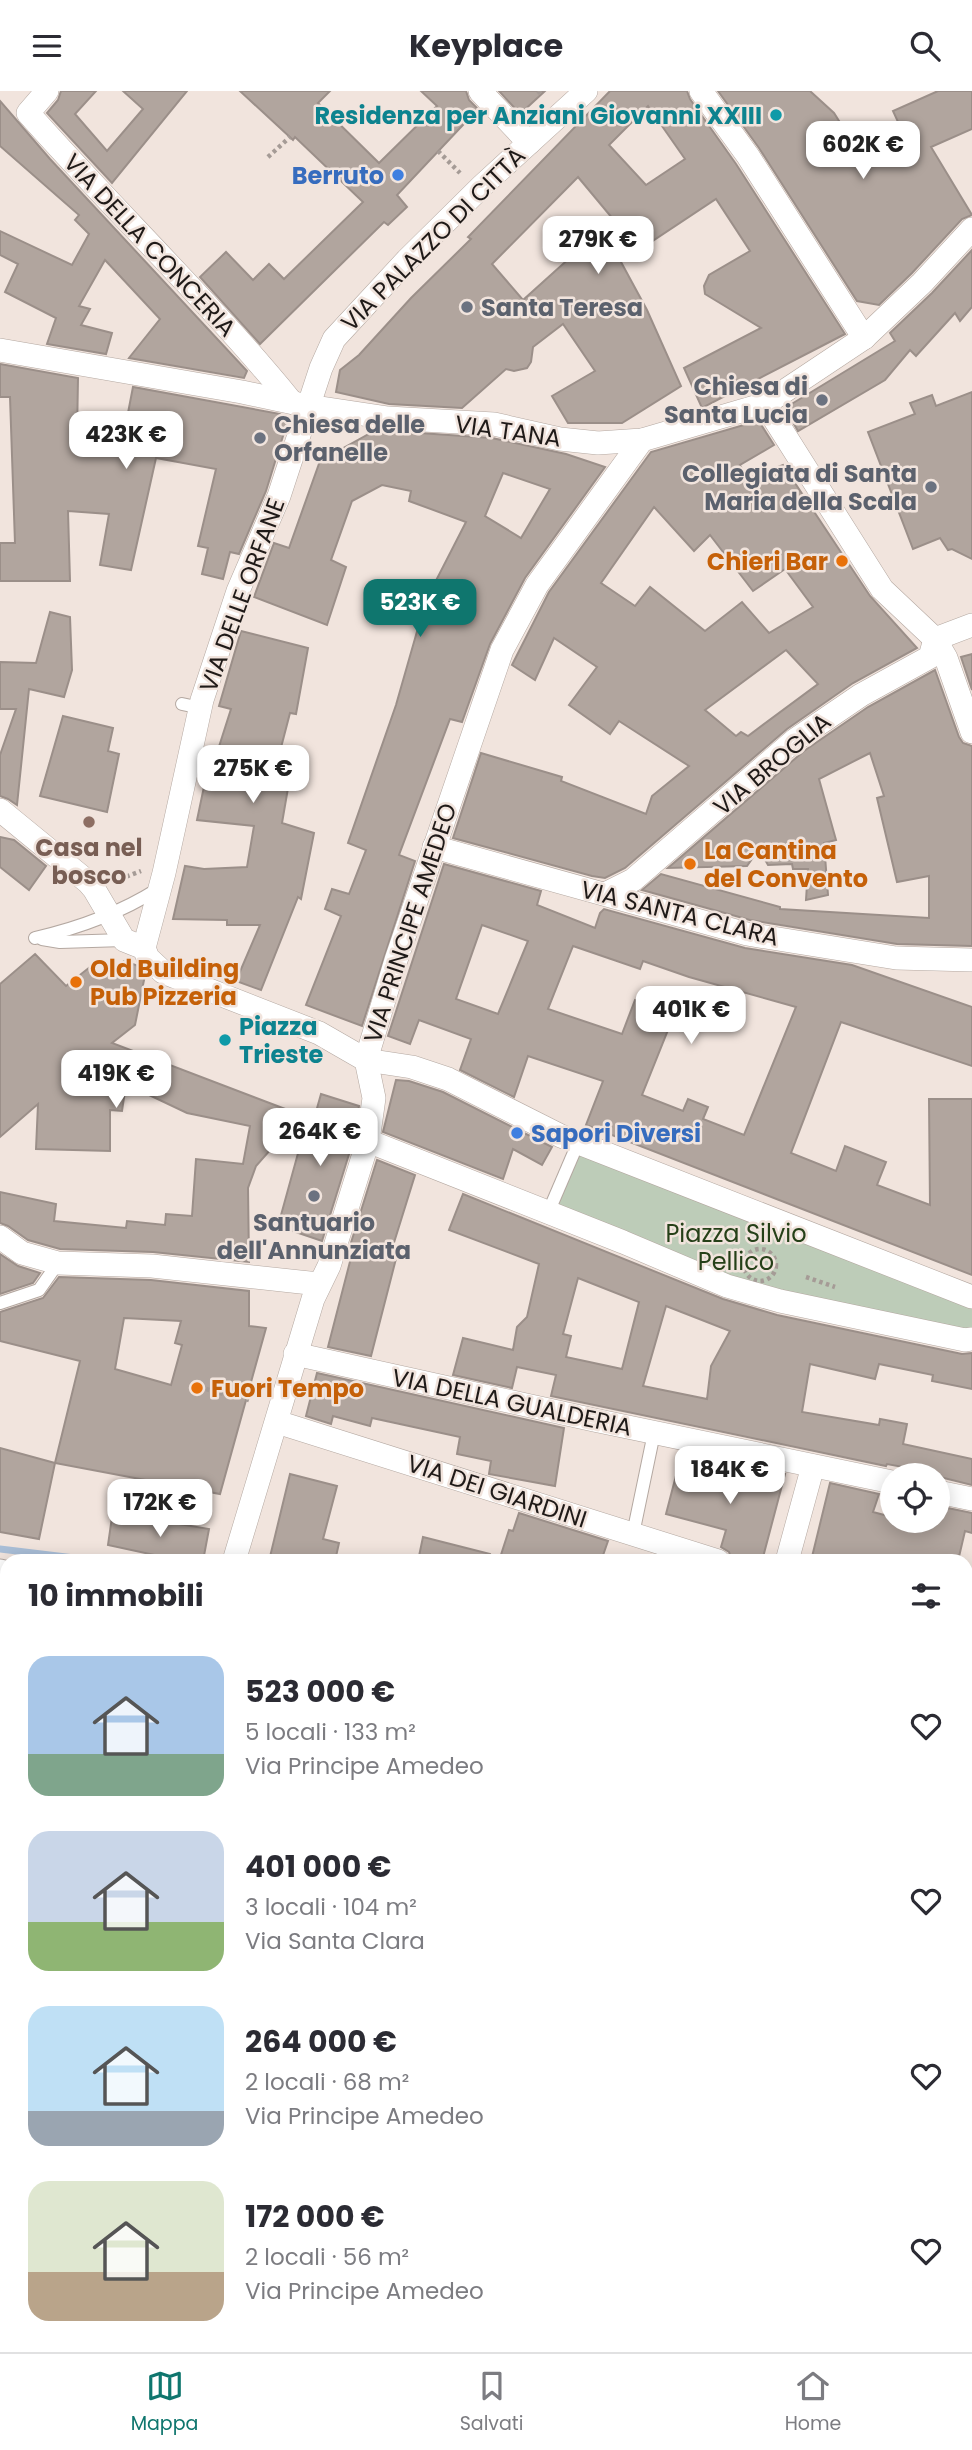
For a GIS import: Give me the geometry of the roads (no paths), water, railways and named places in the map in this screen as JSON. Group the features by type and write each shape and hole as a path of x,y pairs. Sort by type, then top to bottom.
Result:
{"street":[{"name":"VIA DELLA CONCERIA","path":"47,91 28,113 98,192 299,403"},
{"path":"480,91 529,143"},
{"name":"VIA PALAZZO DI CITTÀ","path":"299,403 321,368 334,339 407,260 586,91"},
{"path":"701,91 748,156 864,338"},
{"name":"VIA TANA","path":"0,350 388,418 494,424 560,439 598,443 642,440 765,404 864,338 922,283 972,229"},
{"name":"VIA DELLE ORFANE","path":"134,944 150,919 161,887 164,852 191,706 279,496 299,403"},
{"path":"765,404 883,589 935,639 946,658 972,733"},
{"name":"VIA PRINCIPE AMEDEO","path":"236,1554 295,1354 319,1284 329,1266 368,1141 374,1098 366,1060 396,960 502,650 537,585 642,440"},
{"path":"935,639 972,625"},
{"name":"VIA BROGLIA","path":"607,893 633,880 795,740 861,695 930,657 935,639"},
{"path":"0,810 88,882 109,915 163,972 310,1029 346,1046 366,1060 412,1067 448,1079 578,1143 972,1297"},
{"name":"VIA SANTA CLARA","path":"434,847 747,934 896,958 972,960"},
{"path":"368,1141 727,1286 780,1301 965,1340 972,1339"},
{"path":"0,1237 22,1254 58,1263 152,1266 319,1284"},
{"name":"VIA DELLA GUALDERIA","path":"295,1354 653,1433 880,1480"},
{"name":"VIA DEI GIARDINI","path":"277,1422 696,1554"},
{"path":"790,1554 813,1466"},
{"path":"950,1494 972,1499"}],"lane":[{"path":"134,944 60,941 35,937 73,929 109,915 161,887"},
{"path":"548,1213 578,1143"},
{"path":"0,1303 39,1290 58,1263"},
{"path":"633,1534 653,1433"}],"waterway":[{"path":"0,1549 41,1554"}],"place":[{"name":"Residenza per Anziani Giovanni XXIII","path":"776,115"},
{"name":"Berruto","path":"398,175"},
{"name":"Santa Teresa","path":"467,307"},
{"name":"Chiesa di Santa Lucia","path":"822,400"},
{"name":"Chiesa delle Orfanelle","path":"260,438"},
{"name":"Collegiata di Santa Maria della Scala","path":"931,487"},
{"name":"Chieri Bar","path":"842,561"},
{"name":"Casa nel bosco","path":"89,822"},
{"name":"La Cantina del Convento","path":"690,864"},
{"name":"Old Building Pub Pizzeria","path":"76,982"},
{"name":"Piazza Trieste","path":"225,1040"},
{"name":"Sapori Diversi","path":"517,1133"},
{"name":"Santuario dell'Annunziata","path":"314,1196"},
{"name":"Fuori Tempo","path":"197,1388"}],"park label":[{"name":"Piazza Silvio Pellico","path":"736,1247"}]}
